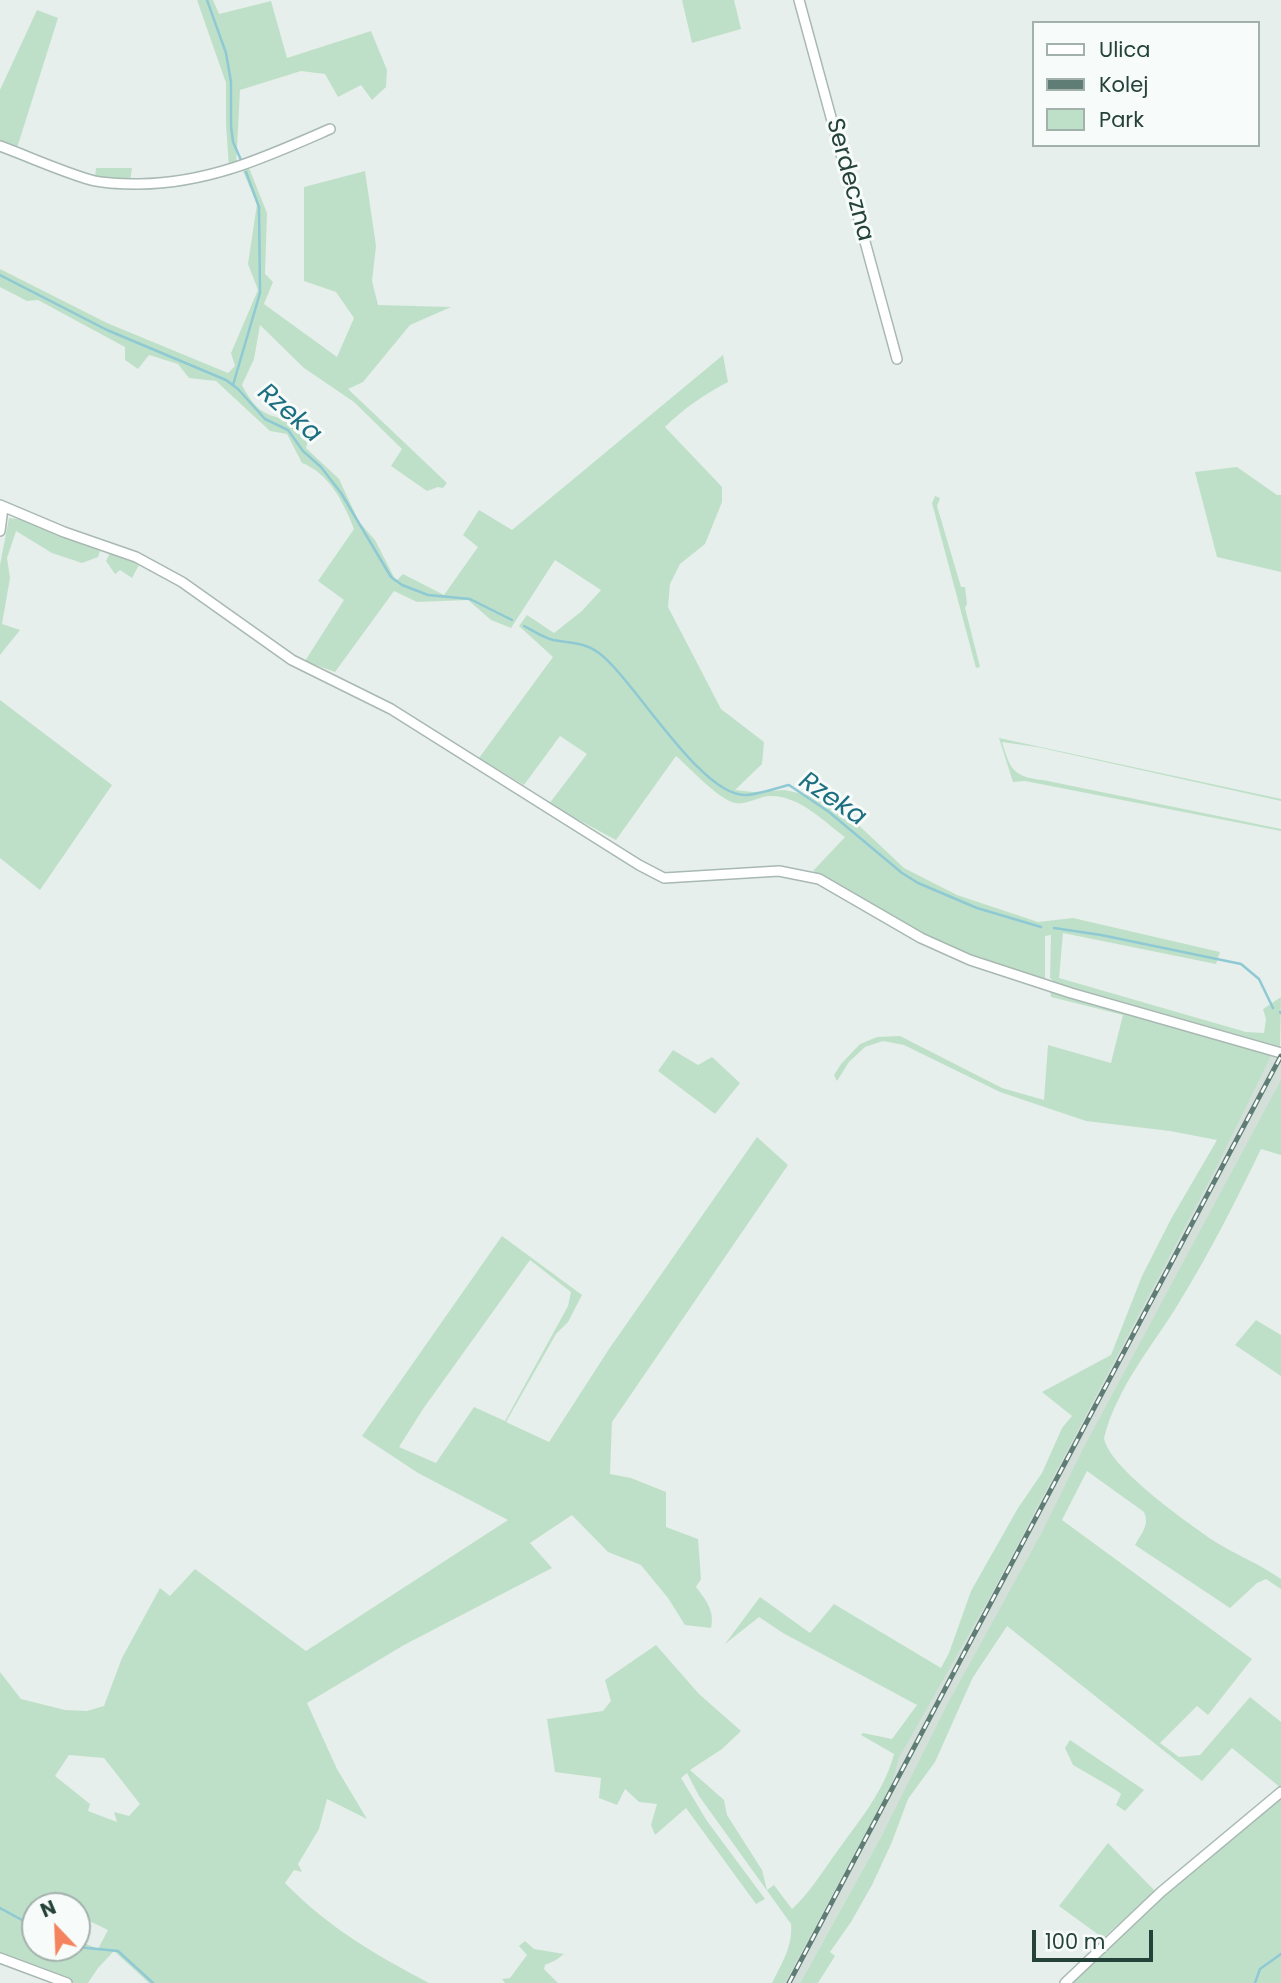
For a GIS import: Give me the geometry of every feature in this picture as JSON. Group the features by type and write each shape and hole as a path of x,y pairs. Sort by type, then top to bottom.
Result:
{"street":[{"name":"Serdeczna","path":"799,0 897,359"},
{"path":"0,146 93,181 156,184 207,177 234,169 330,129"},
{"path":"0,531 2,506 64,532 136,557 170,576 292,660 391,709 639,865 664,878 779,871 820,879 921,938 970,960 1071,993 1281,1053"},
{"path":"1065,1983 1161,1892 1281,1792"},
{"path":"0,1958 67,1983"}],"shaded area":[{"path":"1272,1054 1281,1057 1281,1095 1131,1374 1007,1626 973,1677 800,1983 781,1983 882,1795 898,1752 1072,1432"}],"green space":[{"path":"197,0 213,0 219,14 271,1 287,58 371,31 387,70 386,87 372,100 361,85 338,97 325,74 301,71 240,90 236,167 229,168 226,83"},
{"path":"682,0 734,0 741,29 692,43"},
{"path":"37,10 58,18 17,148 0,142 0,90"},
{"path":"96,168 132,168 130,182 95,178"},
{"path":"249,168 267,213 265,274 273,282 264,304 337,357 354,318 336,292 304,281 304,187 365,171 376,246 372,281 378,305 451,307 410,325 363,382 348,389 447,483 443,488 427,491 391,466 402,449 354,402 304,368 260,325 254,359 242,385 262,411 275,417 293,419 309,435 306,448 339,479 359,522 375,540 396,581 403,574 444,595 478,547 463,535 479,510 512,530 723,355 728,382 695,402 665,427 722,487 722,502 705,544 680,564 670,584 668,607 721,709 764,742 762,764 735,790 785,790 833,801 904,868 957,895 1038,922 1073,918 1220,952 1216,964 1063,933 1059,978 1246,1032 1264,1033 1266,1019 1263,1009 1281,997 1280,1049 1054,982 1050,978 1051,935 1045,936 1045,978 1040,980 973,958 934,941 813,871 845,837 810,810 780,797 769,796 741,803 732,802 710,788 676,756 616,840 549,804 587,754 560,736 524,785 479,758 553,657 519,626 527,615 554,633 582,611 601,590 555,560 511,628 491,620 468,600 417,602 394,591 335,672 305,661 344,600 318,581 354,529 328,481 302,463 287,434 270,431 216,381 189,378 178,364 149,355 138,369 125,360 125,347 38,300 27,301 0,287 0,269 107,323 228,373 235,366 231,353 258,290 248,264 257,204 242,169"},
{"path":"1237,467 1277,495 1281,495 1281,572 1217,557 1195,472"},
{"path":"935,496 940,498 937,506 961,587 965,587 965,608 980,667 976,668 932,503"},
{"path":"9,518 31,520 100,551 98,557 82,563 52,553 16,531 7,558 10,578 2,624 20,630 0,655 0,565"},
{"path":"110,553 140,563 132,578 120,570 115,574 106,561"},
{"path":"0,700 112,785 40,890 0,858"},
{"path":"999,738 1281,799 1037,747 1002,742 1014,770 1025,777 1281,831 1025,781 1013,782"},
{"path":"1050,990 1272,1054 1215,1170 992,1593 899,1758 892,1783 785,1983 772,1983 789,1947 791,1924 699,1796 687,1773 681,1778 707,1821 765,1899 756,1904 686,1808 655,1835 651,1825 657,1804 639,1802 625,1789 617,1805 599,1798 601,1778 555,1772 547,1719 603,1711 611,1701 605,1680 656,1645 699,1694 741,1731 722,1749 690,1770 724,1800 727,1815 762,1870 767,1890 774,1885 792,1909 810,1890 861,1818 884,1781 894,1754 861,1735 863,1733 892,1739 917,1705 783,1633 759,1617 725,1644 760,1597 810,1633 834,1604 941,1668 971,1591 1018,1508 1042,1473 1062,1428 1072,1416 1042,1392 1111,1355 1142,1276 1171,1219 1217,1140 1170,1131 1086,1121 1000,1092 904,1045 883,1041 865,1047 849,1062 837,1081 834,1075 860,1044 877,1037 900,1036 1002,1088 1044,1100 1048,1045 1111,1063 1123,1015 1051,997"},
{"path":"673,1050 698,1065 712,1057 740,1083 715,1114 658,1071"},
{"path":"1281,1080 1281,1155 1261,1149 1202,1264 1127,1384 1104,1438 1120,1464 1151,1494 1214,1541 1281,1579 1281,1589 1266,1579 1257,1583 1230,1608 1135,1545 1145,1525 1144,1512 1087,1471 1062,1520 1252,1659 1208,1715 1197,1706 1160,1743 1179,1757 1200,1755 1250,1697 1281,1722 1281,1788 1232,1748 1202,1781 1007,1626 973,1677 935,1762 908,1799 872,1885 830,1952 835,1956 818,1983 800,1983 883,1833 948,1703 1042,1532 1083,1449"},
{"path":"757,1137 788,1165 612,1422 610,1474 631,1478 666,1492 666,1527 698,1539 701,1579 696,1587 711,1611 711,1628 685,1625 668,1598 641,1565 608,1552 572,1515 530,1543 552,1568 404,1645 307,1703 337,1769 367,1819 327,1799 319,1829 298,1864 302,1872 294,1870 285,1883 335,1927 429,1983 149,1983 114,1951 88,1983 74,1983 0,1954 0,1672 21,1699 65,1710 87,1711 104,1706 122,1658 160,1588 170,1596 195,1569 306,1651 508,1520 418,1473 362,1436 502,1236 582,1295 568,1322 556,1334 506,1422 549,1442 609,1349","holes":["530,1260 571,1292 568,1306 505,1421 474,1407 436,1463 399,1447 423,1409","69,1755 104,1758 140,1804 129,1816 114,1812 117,1822 88,1811 90,1804 55,1776"]},
{"path":"1256,1320 1281,1335 1281,1376 1235,1345"},
{"path":"1070,1740 1144,1790 1125,1811 1116,1805 1121,1794 1073,1765 1065,1748"},
{"path":"1281,1797 1281,1983 1073,1983 1156,1902"},
{"path":"1108,1843 1155,1891 1103,1938 1059,1906"},
{"path":"525,1941 534,1949 564,1954 545,1965 544,1969 558,1983 505,1983 502,1979 510,1978 527,1955 519,1946"}],"waterway":[{"path":"207,0 226,53 231,82 233,142 241,160"},
{"path":"233,385 260,293 259,207 246,172"},
{"name":"Rzeka","path":"0,275 107,330 226,380 238,389 265,419 288,430 303,451 321,467 341,493 391,577 402,585 428,595 470,599 512,620"},
{"name":"Rzeka","path":"524,626 549,639 582,645 599,653 614,667 690,759 729,791 747,795 789,785 829,812 902,873 918,883 977,908 1041,927"},
{"name":"Rzeka","path":"1054,928 1241,964 1259,979 1273,1008"},
{"path":"0,1908 21,1919"},
{"path":"91,1948 118,1951 153,1983"},
{"path":"1255,1983 1260,1969 1281,1954"}],"railway":[{"path":"789,1983 1281,1056"}]}
